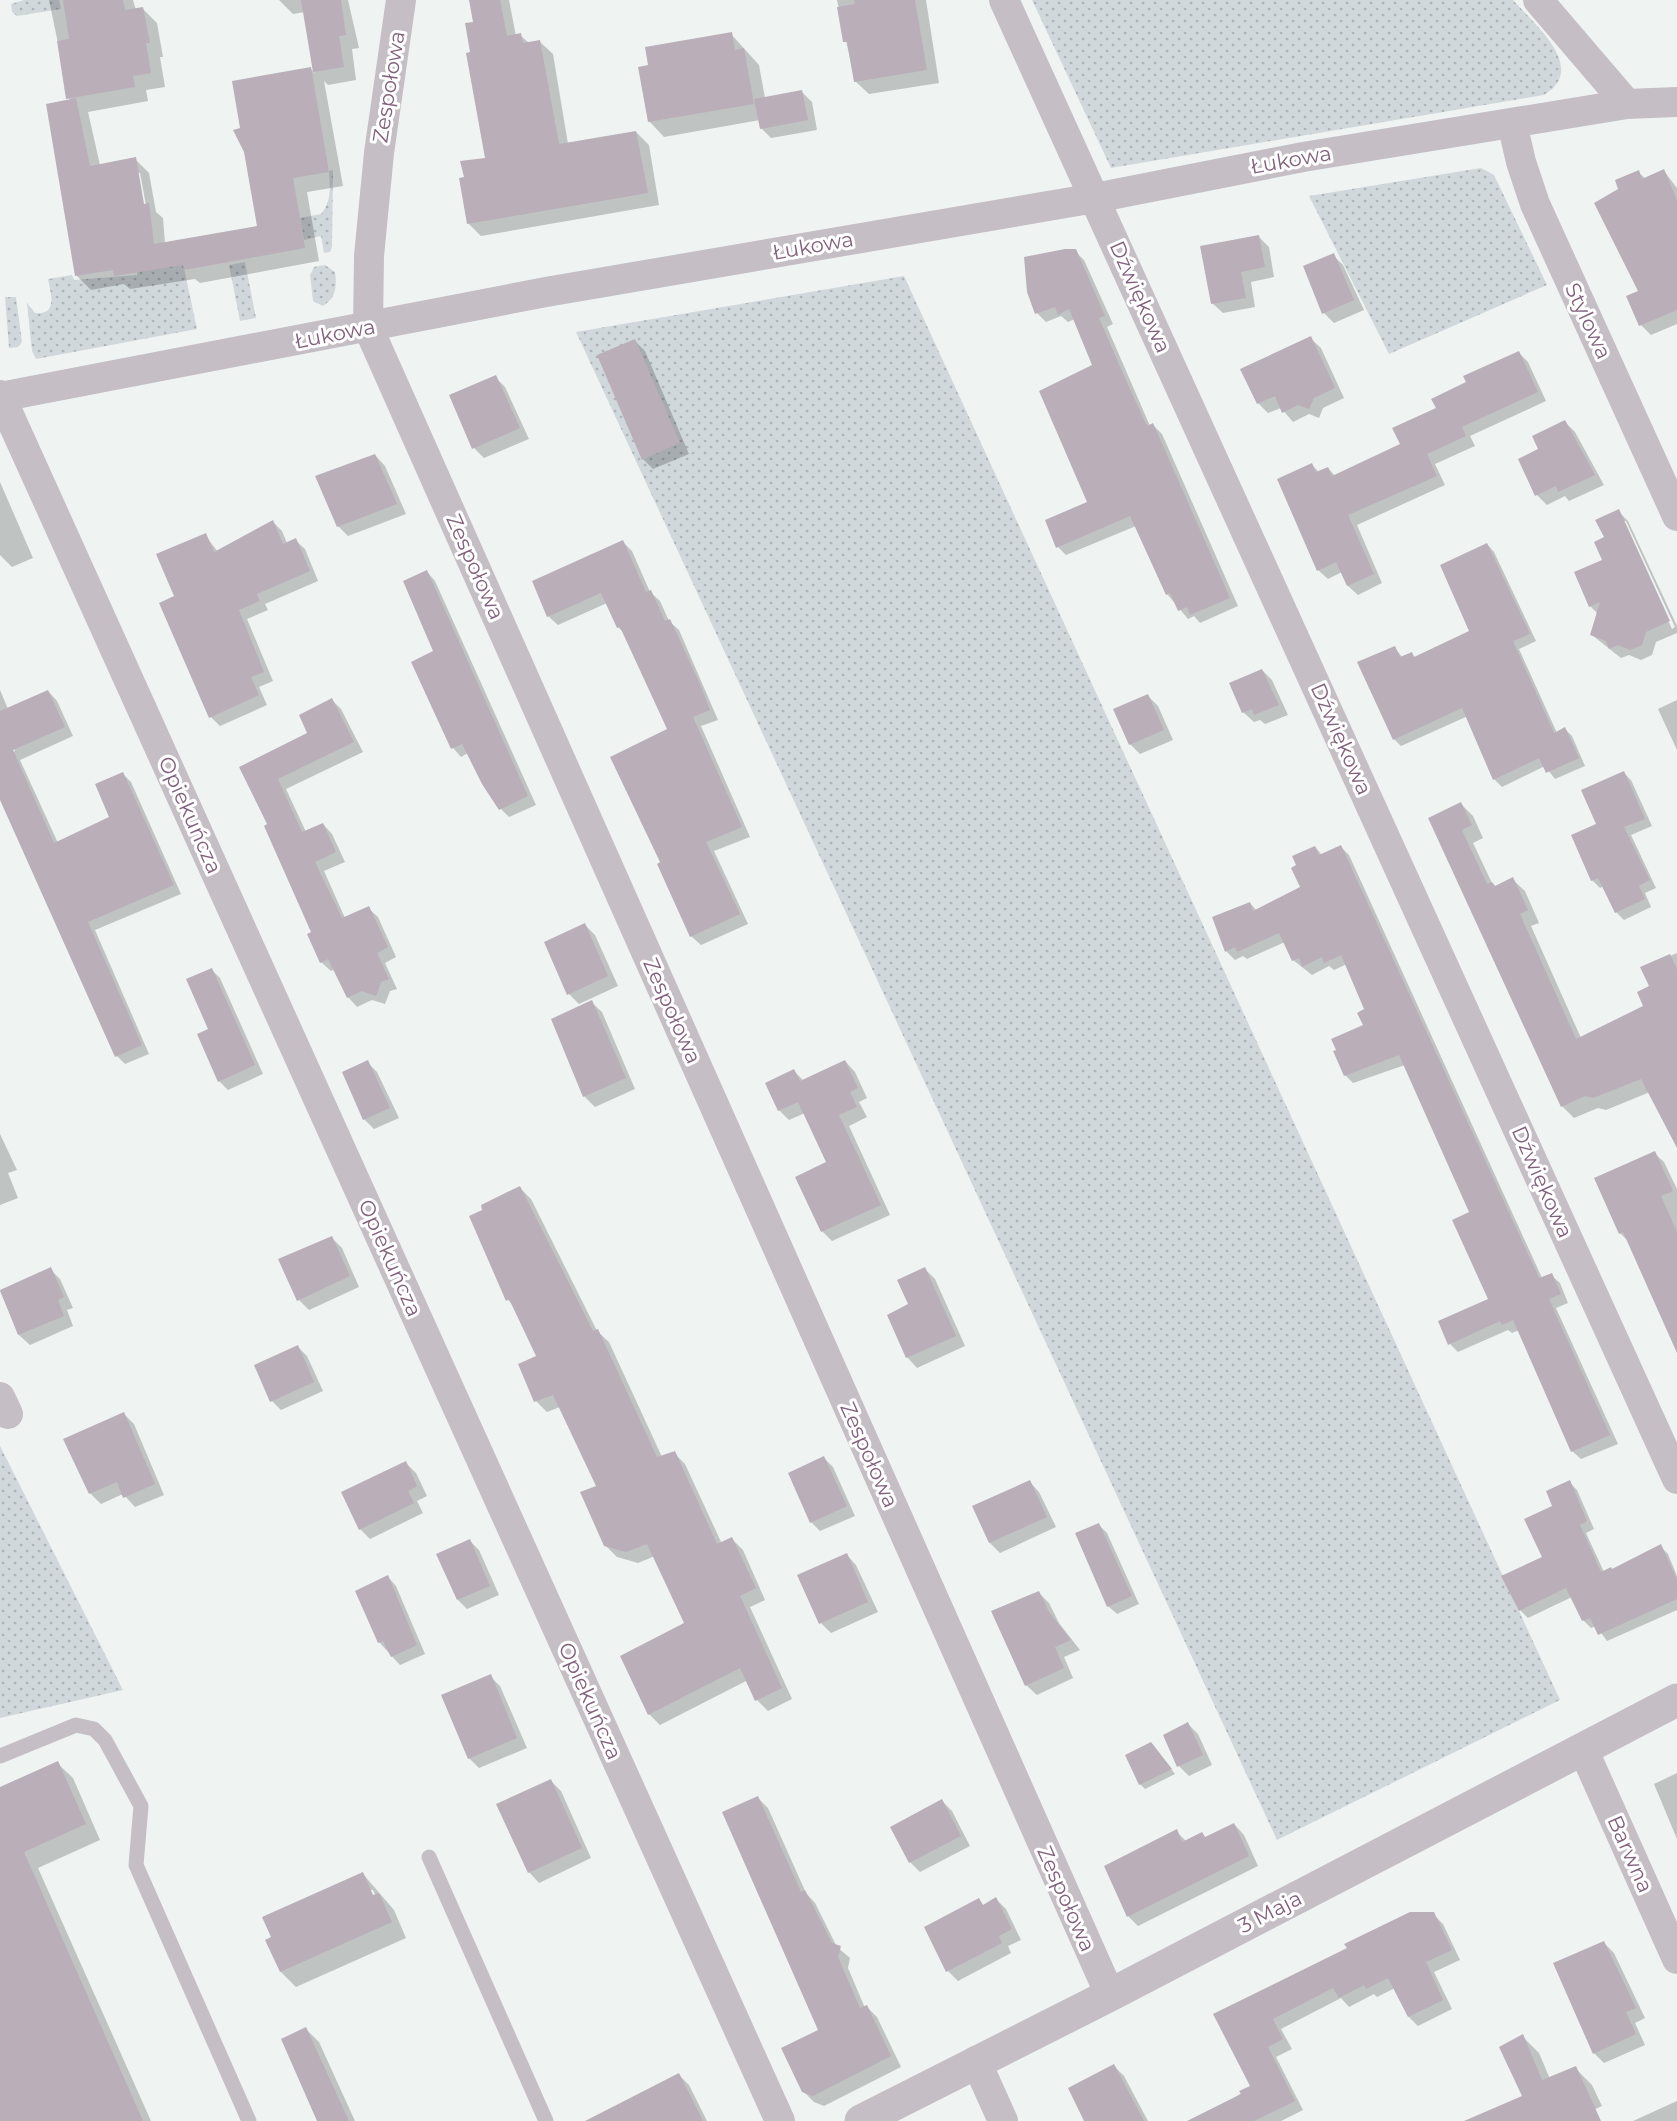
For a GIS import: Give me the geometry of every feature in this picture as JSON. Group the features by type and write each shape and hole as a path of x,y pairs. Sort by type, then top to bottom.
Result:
{"street":[{"name":"Zespołowa","path":"402,0 374,199 369,256 368,327 1110,1995"},
{"name":"Dźwiękowa","path":"1004,0 1060,128 1095,198 1677,1479"},
{"path":"1538,0 1627,104"},
{"name":"Łukowa","path":"0,396 546,292 1095,198 1303,157 1627,104 1677,102"},
{"name":"Stylowa","path":"1512,123 1534,204 1677,516"},
{"name":"Opiekuńcza","path":"0,396 780,2121"},
{"name":"3 Maja","path":"861,2121 1110,1995 1677,1700"},
{"name":"Barwna","path":"1583,1749 1677,1959"},
{"path":"976,2061 1004,2121"}],"lane":[{"path":"0,1756 76,1725 94,1729 105,1740 141,1806 136,1865 249,2121"},
{"path":"429,1857 546,2121"}],"shaded area":[{"path":"24,0 59,0 61,9 17,16 12,12 11,4"},
{"path":"1032,0 1513,0 1553,46 1560,59 1561,72 1556,84 1544,95 1111,168"},
{"path":"1481,168 1494,175 1547,285 1389,354 1309,196"},
{"path":"333,170 332,247 330,252 324,253 321,236 304,240 300,218 321,214 325,209 329,199 329,171"},
{"path":"181,254 197,329 36,359 32,351 27,303 35,313 47,311 51,302 48,279 72,275 74,280 137,275 137,271"},
{"path":"245,262 256,318 240,321 229,265"},
{"path":"325,265 335,272 336,283 333,296 323,306 313,301 310,275 314,267"},
{"path":"904,276 1560,1700 1277,1840 576,332"},
{"path":"5,297 16,297 22,342 18,347 9,348"},
{"path":"0,1446 123,1690 0,1718"}],"building":[{"path":"63,0 123,0 125,10 143,7 150,43 146,43 151,73 133,76 135,87 66,99 57,41 69,39"},
{"path":"301,0 341,0 346,35 339,36 344,67 313,72"},
{"path":"469,0 500,0 507,36 521,33 523,43 540,40 559,144 636,131 648,193 467,224 459,178 464,177 460,161 485,158 466,53 470,52 465,23 473,22"},
{"path":"854,0 915,0 927,70 854,82 847,42 843,42 837,7 855,4"},
{"path":"732,32 735,50 744,48 754,104 648,122 638,67 648,65 645,47"},
{"path":"311,67 329,172 293,178 305,248 184,270 183,265 114,276 113,270 75,276 46,104 76,98 90,166 136,157 144,204 149,203 154,244 257,226 244,152 233,130 240,128 232,81"},
{"path":"802,90 808,120 760,129 754,99"},
{"path":"1664,169 1677,200 1677,310 1639,326 1626,296 1638,291 1594,203 1618,189 1615,180 1639,170 1642,179"},
{"path":"1259,235 1265,267 1241,272 1246,298 1211,304 1200,246"},
{"path":"1076,249 1105,316 1099,318 1124,376 1147,426 1153,423 1230,598 1190,615 1187,607 1178,611 1170,593 1166,595 1130,516 1056,548 1045,520 1087,502 1039,391 1092,365 1069,309 1058,315 1055,307 1035,314 1027,292 1024,257"},
{"path":"1334,253 1354,300 1322,314 1303,266"},
{"path":"1311,336 1335,388 1314,398 1309,409 1298,405 1282,413 1275,396 1257,404 1240,369"},
{"path":"635,339 680,443 642,460 597,355"},
{"path":"1519,351 1538,392 1462,427 1466,436 1427,454 1437,476 1348,515 1374,574 1347,586 1336,562 1317,571 1277,479 1312,463 1316,472 1328,467 1332,476 1400,444 1392,428 1436,408 1431,399 1466,382 1463,376"},
{"path":"496,375 520,428 472,449 449,395"},
{"path":"1565,420 1595,475 1558,492 1556,486 1535,496 1518,459 1538,449 1532,436"},
{"path":"375,454 397,504 337,527 315,476"},
{"path":"1619,509 1670,621 1646,632 1642,645 1630,650 1618,645 1609,649 1606,641 1590,635 1600,602 1589,607 1574,572 1602,560 1594,542 1604,537 1595,520"},
{"path":"273,520 283,544 296,538 310,571 257,594 260,601 239,610 264,672 251,677 259,695 209,718 159,603 174,596 156,554 206,533 214,552"},
{"path":"623,540 646,592 651,590 665,621 670,619 700,684 710,710 693,717 742,827 706,842 740,914 690,937 657,864 660,862 610,757 667,729 620,627 617,628 601,593 547,617 532,581"},
{"path":"1487,543 1530,634 1513,641 1554,733 1565,727 1579,758 1546,773 1539,758 1493,780 1462,708 1393,740 1357,662 1395,646 1400,657 1412,652 1414,657 1469,631 1440,565"},
{"path":"427,570 528,796 499,810 482,784 462,744 451,749 411,662 433,651 403,581"},
{"path":"1262,669 1279,705 1254,715 1252,709 1242,713 1229,683"},
{"path":"48,690 65,727 13,750 54,843 109,817 95,784 123,772 174,885 88,922 142,1045 115,1057 0,800 0,711"},
{"path":"1148,694 1164,730 1129,745 1113,709"},
{"path":"332,698 354,742 278,779 302,832 323,823 336,852 315,862 342,918 369,906 388,947 377,953 389,979 381,982 376,996 362,991 347,998 328,959 320,963 307,934 311,932 264,826 267,824 239,767 307,733 299,715"},
{"path":"1624,771 1645,819 1624,827 1650,880 1639,886 1645,899 1615,913 1598,878 1591,881 1571,835 1596,824 1581,790"},
{"path":"1461,802 1472,825 1462,830 1487,884 1492,882 1495,886 1513,877 1528,910 1520,914 1576,1039 1643,1006 1637,992 1649,986 1640,967 1670,954 1677,969 1677,1148 1641,1079 1593,1098 1585,1096 1561,1107 1428,818"},
{"path":"1341,845 1539,1278 1552,1273 1561,1294 1549,1299 1610,1435 1571,1452 1513,1320 1502,1325 1500,1321 1448,1345 1438,1321 1488,1299 1452,1220 1469,1212 1399,1055 1344,1076 1333,1051 1336,1050 1331,1039 1363,1025 1357,1013 1364,1009 1341,955 1324,963 1322,957 1302,967 1299,958 1292,961 1279,933 1237,952 1235,947 1225,952 1212,917 1250,902 1253,911 1300,887 1291,868 1296,865 1292,856 1315,846 1319,855"},
{"path":"585,923 608,976 567,995 544,942"},
{"path":"212,968 255,1065 218,1082 197,1034 208,1029 186,979"},
{"path":"592,1000 626,1078 583,1097 551,1019"},
{"path":"368,1060 390,1108 363,1120 342,1072"},
{"path":"845,1060 858,1088 850,1092 857,1107 839,1115 881,1205 821,1232 795,1177 826,1162 798,1102 778,1111 765,1083 794,1069 800,1081"},
{"path":"1655,1151 1673,1191 1661,1196 1677,1232 1677,1353 1623,1232 1619,1234 1594,1178"},
{"path":"520,1186 593,1331 598,1329 657,1457 675,1451 717,1544 732,1537 756,1588 740,1596 782,1688 755,1701 740,1668 648,1715 620,1656 684,1623 647,1544 626,1552 604,1546 580,1492 596,1486 553,1395 534,1402 518,1364 536,1356 509,1299 506,1301 469,1216 482,1210 481,1205"},
{"path":"332,1236 350,1276 297,1301 278,1259"},
{"path":"51,1267 64,1297 58,1300 64,1316 18,1335 0,1290"},
{"path":"925,1267 956,1336 906,1358 887,1315 908,1304 897,1280"},
{"path":"298,1345 314,1382 270,1402 254,1365"},
{"path":"124,1412 155,1484 123,1498 117,1482 89,1494 63,1439"},
{"path":"824,1456 847,1506 810,1523 788,1473"},
{"path":"406,1461 417,1486 408,1491 414,1503 359,1530 341,1492"},
{"path":"1030,1480 1047,1517 989,1543 972,1506"},
{"path":"1570,1480 1587,1521 1580,1525 1601,1572 1611,1567 1612,1569 1661,1544 1677,1580 1677,1599 1598,1635 1590,1618 1582,1621 1566,1588 1519,1611 1501,1576 1542,1557 1524,1519 1552,1506 1546,1491"},
{"path":"1099,1523 1132,1596 1107,1607 1075,1533"},
{"path":"470,1539 490,1586 457,1600 436,1554"},
{"path":"847,1553 868,1602 819,1624 797,1575"},
{"path":"388,1575 417,1645 391,1657 383,1641 378,1643 355,1591"},
{"path":"1039,1591 1049,1612 1071,1640 1055,1647 1064,1668 1025,1686 991,1611"},
{"path":"491,1674 517,1738 468,1759 441,1695"},
{"path":"1188,1722 1203,1755 1177,1767 1163,1735"},
{"path":"1151,1742 1172,1769 1139,1785 1125,1755"},
{"path":"58,1761 86,1824 24,1852 143,2121 0,2121 0,1787"},
{"path":"551,1779 582,1848 528,1873 496,1804"},
{"path":"758,1796 801,1892 805,1890 832,1943 841,1946 838,1957 860,2008 867,2005 891,2056 813,2096 802,2092 781,2048 818,2030 722,1812"},
{"path":"942,1799 961,1836 909,1863 890,1827"},
{"path":"1234,1823 1249,1856 1127,1917 1104,1866 1177,1829 1182,1842 1202,1832 1205,1837"},
{"path":"363,1872 373,1895 379,1893 392,1922 280,1972 265,1940 271,1937 262,1917"},
{"path":"996,1897 1012,1929 999,1936 1002,1943 946,1972 924,1927 979,1898 983,1905"},
{"path":"1410,1912 1434,1912 1452,1950 1426,1962 1443,2000 1408,2017 1388,1978 1366,1989 1364,1985 1339,1998 1333,1988 1273,2019 1283,2039 1268,2047 1295,2101 1254,2121 1187,2121 1241,2094 1239,2091 1250,2086 1213,2014 1347,1948 1344,1944"},
{"path":"1604,1941 1636,2008 1626,2012 1636,2034 1593,2054 1553,1963"},
{"path":"306,2027 349,2121 317,2121 281,2039"},
{"path":"1523,2034 1542,2080 1576,2066 1601,2121 1464,2121 1522,2096 1499,2047"},
{"path":"1114,2064 1144,2121 1084,2121 1068,2088"},
{"path":"679,2073 703,2121 585,2121"}]}
